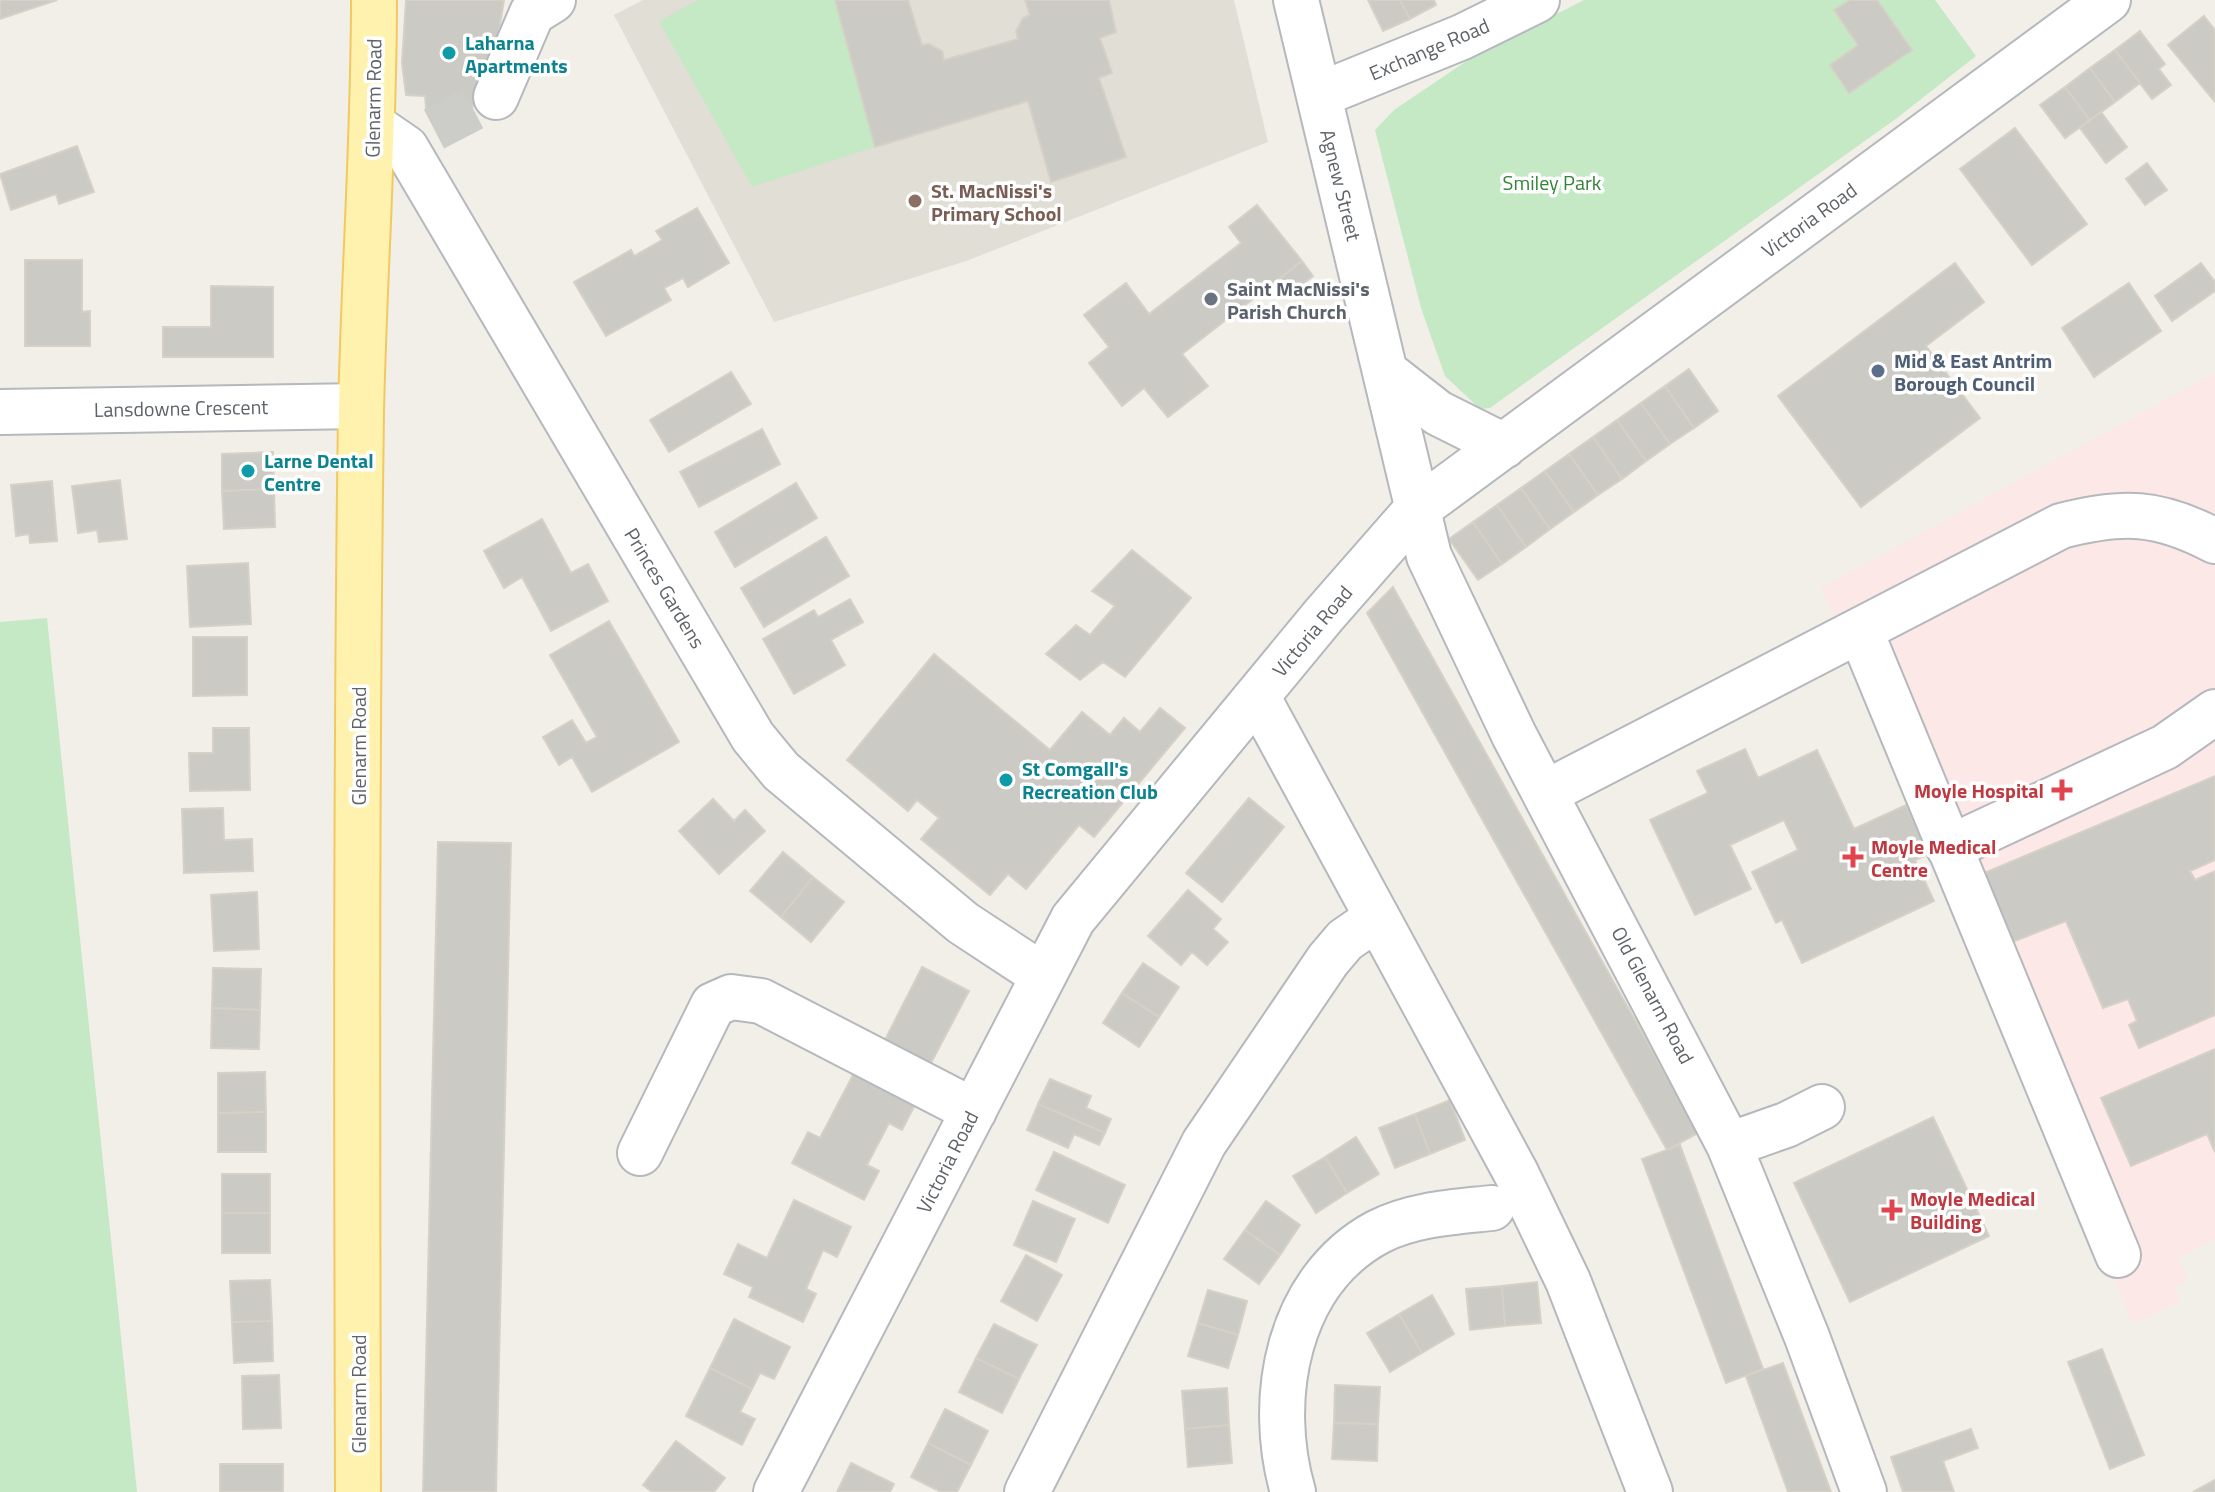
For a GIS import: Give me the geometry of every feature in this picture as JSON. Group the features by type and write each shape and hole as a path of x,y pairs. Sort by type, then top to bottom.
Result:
{"main road":[{"name":"Glenarm Road","path":"358,1492 361,406 405,134 374,0"}],"street":[{"path":"496,97 532,13 553,0"},
{"name":"Agnew Street","path":"1296,0 1388,374 1416,510"},
{"name":"Exchange Road","path":"1319,95 1462,37 1537,0"},
{"name":"Victoria Road","path":"776,1492 1073,919 1416,510 2108,0"},
{"name":"Princes Gardens","path":"405,134 753,737 781,771 963,923 1042,975"},
{"path":"1388,374 1438,413 1504,446"},
{"name":"Lansdowne Crescent","path":"0,412 361,406"},
{"name":"Old Glenarm Road","path":"1416,510 1429,556 1545,793 1729,1145 1807,1337 1864,1492"},
{"path":"1545,793 2061,526 2097,517 2153,516 2215,541"},
{"path":"1860,630 2118,1255"},
{"path":"1257,696 1516,1173 1556,1255 1650,1492"},
{"path":"1949,848 2165,747 2215,712"},
{"path":"1027,1492 1204,1143 1227,1105 1336,949 1377,918"},
{"path":"640,1153 713,1005 731,997 761,1001 974,1111"},
{"path":"1729,1145 1786,1125 1822,1107"},
{"path":"1293,1492 1284,1441 1283,1383 1293,1340 1318,1284 1346,1254 1381,1231 1437,1214 1492,1208"}],"shaded area":[{"name":"St. MacNissi's Primary School","path":"643,0 1234,0 1268,142 969,260 774,322 614,15"},
{"name":"Moyle Hospital","path":"2215,373 2215,1240 2178,1258 2188,1279 2175,1287 2180,1301 2133,1324 2022,1061 2013,1027 1821,588"}],"green space":[{"path":"698,0 835,0 875,147 752,187 659,21"},
{"name":"Smiley Park","path":"1584,0 1935,0 1976,56 1897,118 1490,408 1480,409 1445,376 1421,308 1375,130 1394,110 1474,56"},
{"path":"47,618 137,1492 0,1492 0,622"}],"building":[{"path":"0,0 57,0 0,19"},
{"name":"Laharna Apartments","path":"406,0 504,0 487,105 474,102 471,112 426,108 425,96 406,95 402,63"},
{"path":"835,0 908,0 922,45 929,44 942,51 944,60 1018,39 1016,31 1023,18 1030,15 1025,0 1109,0 1116,32 1100,38 1112,73 1099,78 1126,157 1051,182 1028,101 875,147"},
{"path":"1368,0 1400,0 1410,19 1383,31"},
{"path":"1400,0 1434,0 1436,5 1410,19"},
{"path":"1850,0 1877,0 1912,50 1849,93 1830,65 1858,45 1834,10"},
{"path":"2204,16 2215,30 2215,102 2168,45"},
{"path":"2140,31 2165,64 2159,69 2171,85 2152,99 2115,50"},
{"path":"2115,50 2140,83 2115,102 2090,68"},
{"path":"2090,68 2115,102 2090,120 2065,87"},
{"path":"2065,87 2090,120 2065,138 2040,105"},
{"path":"2101,112 2127,147 2106,163 2080,128"},
{"path":"2015,128 2087,224 2032,265 1960,169"},
{"path":"77,146 94,192 59,204 56,194 11,210 0,174"},
{"path":"2147,163 2167,190 2145,205 2126,179"},
{"name":"Saint MacNissi's Parish Church","path":"1257,205 1302,261 1182,354 1208,386 1168,417 1144,388 1122,406 1089,363 1109,347 1084,315 1126,283 1149,314 1241,243 1229,227"},
{"path":"697,208 729,263 688,287 683,278 664,288 671,300 606,336 574,282 631,250 634,256 662,240 656,231"},
{"path":"25,260 82,260 82,312 90,311 90,346 25,346"},
{"path":"1302,261 1313,276 1291,293 1279,279"},
{"name":"Mid & East Antrim Borough Council","path":"1955,263 1984,302 1926,346 1980,418 1861,507 1778,396"},
{"path":"2201,263 2215,282 2215,291 2172,321 2155,296"},
{"path":"2129,283 2161,331 2094,377 2062,328"},
{"path":"211,286 273,287 273,357 163,357 163,327 211,327"},
{"path":"1689,369 1718,411 1694,428 1665,386"},
{"path":"731,372 751,404 669,452 650,420"},
{"path":"1665,386 1694,428 1670,444 1641,403"},
{"path":"1641,403 1670,444 1646,461 1617,420"},
{"path":"1617,420 1646,461 1622,479 1593,437"},
{"path":"762,429 780,464 699,507 680,472"},
{"path":"1593,437 1622,479 1598,495 1569,454"},
{"name":"Larne Dental Centre","path":"273,452 274,489 222,491 222,454"},
{"path":"1569,454 1598,495 1574,512 1545,471"},
{"path":"1545,471 1574,512 1550,529 1521,488"},
{"path":"120,480 127,539 99,542 97,530 78,533 72,486"},
{"path":"52,481 57,541 30,543 29,534 16,536 11,485"},
{"path":"796,483 817,518 735,567 715,532"},
{"path":"1521,488 1550,529 1526,547 1497,505"},
{"path":"274,489 275,527 224,529 222,491"},
{"path":"1497,505 1526,547 1502,564 1473,522"},
{"path":"542,519 571,573 588,564 608,601 551,631 522,577 504,588 484,551"},
{"path":"1473,522 1502,564 1478,580 1449,539"},
{"path":"826,537 849,576 764,627 741,588"},
{"path":"1132,550 1191,598 1125,677 1103,662 1080,680 1046,654 1076,625 1090,635 1115,606 1092,591"},
{"path":"248,563 251,624 190,627 187,566"},
{"path":"1393,587 1698,1133 1667,1150 1367,613"},
{"path":"850,599 863,622 831,640 845,665 794,694 763,639 814,610 818,617"},
{"path":"609,621 679,742 592,792 572,757 559,765 543,737 572,720 586,743 597,737 550,655"},
{"path":"193,637 247,637 247,695 193,696"},
{"name":"St Comgall's Recreation Club","path":"934,654 1050,750 1082,712 1110,735 1124,718 1140,732 1160,708 1185,728 1094,837 1079,825 1026,889 1008,874 990,895 921,839 939,818 917,800 908,811 847,760"},
{"path":"213,728 249,728 250,790 190,791 189,753 213,753"},
{"name":"Moyle Medical Centre","path":"1745,749 1758,778 1817,750 1854,829 1906,805 1929,854 1915,860 1934,901 1802,963 1782,920 1776,923 1752,872 1798,850 1784,820 1730,845 1751,889 1695,915 1650,820 1708,793 1697,771"},
{"path":"2215,776 2215,860 2190,871 2195,880 2215,871 2215,1015 2139,1048 2129,1025 2137,1021 2128,999 2103,1008 2066,921 2002,946 1972,878"},
{"path":"1249,798 1284,827 1222,902 1186,873"},
{"path":"713,799 734,821 745,810 765,831 719,874 679,831"},
{"path":"223,808 224,840 252,839 253,871 184,873 182,809"},
{"path":"438,842 511,843 496,1492 423,1492"},
{"path":"783,852 813,877 781,917 750,891"},
{"path":"813,877 844,902 811,942 781,917"},
{"path":"1188,890 1221,919 1213,929 1228,942 1207,965 1192,952 1181,965 1148,936"},
{"path":"257,892 259,949 214,951 211,895"},
{"path":"1143,963 1179,987 1159,1017 1122,993"},
{"path":"922,967 969,991 931,1063 885,1040"},
{"path":"213,968 261,969 260,1010 212,1008"},
{"path":"1122,993 1159,1017 1139,1047 1103,1023"},
{"path":"212,1008 260,1010 259,1049 211,1048"},
{"path":"2215,1049 2215,1152 2207,1134 2131,1166 2101,1098"},
{"path":"855,1071 916,1103 902,1130 889,1123 867,1165 879,1171 864,1200 792,1163 808,1132 820,1138"},
{"path":"265,1072 266,1112 218,1113 218,1073"},
{"path":"1050,1079 1091,1096 1086,1108 1111,1119 1105,1133 1038,1104"},
{"path":"1450,1100 1465,1140 1430,1154 1415,1114"},
{"path":"1038,1104 1105,1133 1099,1145 1074,1134 1068,1148 1027,1130"},
{"path":"266,1112 266,1152 218,1152 218,1113"},
{"path":"1415,1114 1430,1154 1395,1168 1379,1128"},
{"name":"Moyle Medical Building","path":"1933,1117 1989,1236 1850,1302 1794,1183"},
{"path":"1356,1137 1379,1174 1347,1193 1325,1157"},
{"path":"1680,1145 1763,1369 1726,1383 1642,1159"},
{"path":"1054,1152 1125,1185 1108,1223 1036,1190"},
{"path":"1325,1157 1347,1193 1316,1213 1293,1176"},
{"path":"222,1174 270,1174 270,1213 222,1213"},
{"path":"794,1200 851,1227 837,1257 823,1250 806,1289 816,1294 803,1322 749,1297 753,1287 724,1274 738,1244 767,1258"},
{"path":"1033,1201 1075,1219 1056,1262 1014,1245"},
{"path":"1266,1201 1300,1225 1280,1255 1245,1230"},
{"path":"222,1213 270,1213 270,1253 222,1253"},
{"path":"1245,1230 1280,1255 1259,1284 1224,1259"},
{"path":"1026,1255 1062,1275 1037,1321 1001,1301"},
{"path":"270,1280 272,1321 232,1322 230,1281"},
{"path":"1537,1282 1541,1323 1505,1326 1502,1286"},
{"path":"1502,1286 1505,1326 1470,1330 1466,1289"},
{"path":"1208,1290 1247,1301 1238,1335 1198,1323"},
{"path":"1432,1295 1454,1334 1422,1353 1399,1314"},
{"path":"1399,1314 1422,1353 1390,1372 1367,1333"},
{"path":"734,1319 790,1347 774,1379 760,1373 752,1389 710,1368"},
{"path":"272,1321 273,1361 234,1363 232,1322"},
{"path":"1198,1323 1238,1335 1228,1368 1188,1356"},
{"path":"994,1324 1037,1345 1019,1379 976,1358"},
{"path":"2102,1349 2144,1455 2110,1469 2068,1362"},
{"path":"976,1358 1019,1379 1002,1413 959,1392"},
{"path":"1783,1363 1831,1492 1788,1492 1746,1376"},
{"path":"710,1368 752,1389 740,1412 755,1419 742,1445 686,1416"},
{"path":"279,1375 281,1428 243,1429 242,1376"},
{"path":"1335,1385 1380,1387 1378,1424 1334,1423"},
{"path":"1227,1388 1229,1425 1185,1429 1182,1391"},
{"path":"945,1409 988,1431 971,1465 928,1443"},
{"path":"1334,1423 1378,1424 1377,1461 1332,1459"},
{"path":"1229,1425 1232,1463 1188,1467 1185,1429"},
{"path":"1971,1429 1978,1448 1943,1461 1954,1492 1903,1492 1891,1457"},
{"path":"676,1441 725,1478 714,1492 652,1492 643,1485"},
{"path":"928,1443 971,1465 957,1492 941,1492 911,1477"},
{"path":"851,1463 894,1484 890,1492 837,1492"},
{"path":"220,1464 283,1464 283,1492 220,1492"},
{"path":"2215,1480 2215,1492 2193,1492"}],"tunnel":[{"path":"434,129 496,97"}],"place":[{"name":"Laharna Apartments","path":"449,53"},
{"name":"St. MacNissi's Primary School","path":"915,201"},
{"name":"Saint MacNissi's Parish Church","path":"1211,299"},
{"name":"Mid & East Antrim Borough Council","path":"1878,371"},
{"name":"Larne Dental Centre","path":"248,471"},
{"name":"St Comgall's Recreation Club","path":"1006,780"},
{"name":"Moyle Hospital","path":"2062,790"},
{"name":"Moyle Medical Centre","path":"1853,857"},
{"name":"Moyle Medical Building","path":"1892,1210"}]}
